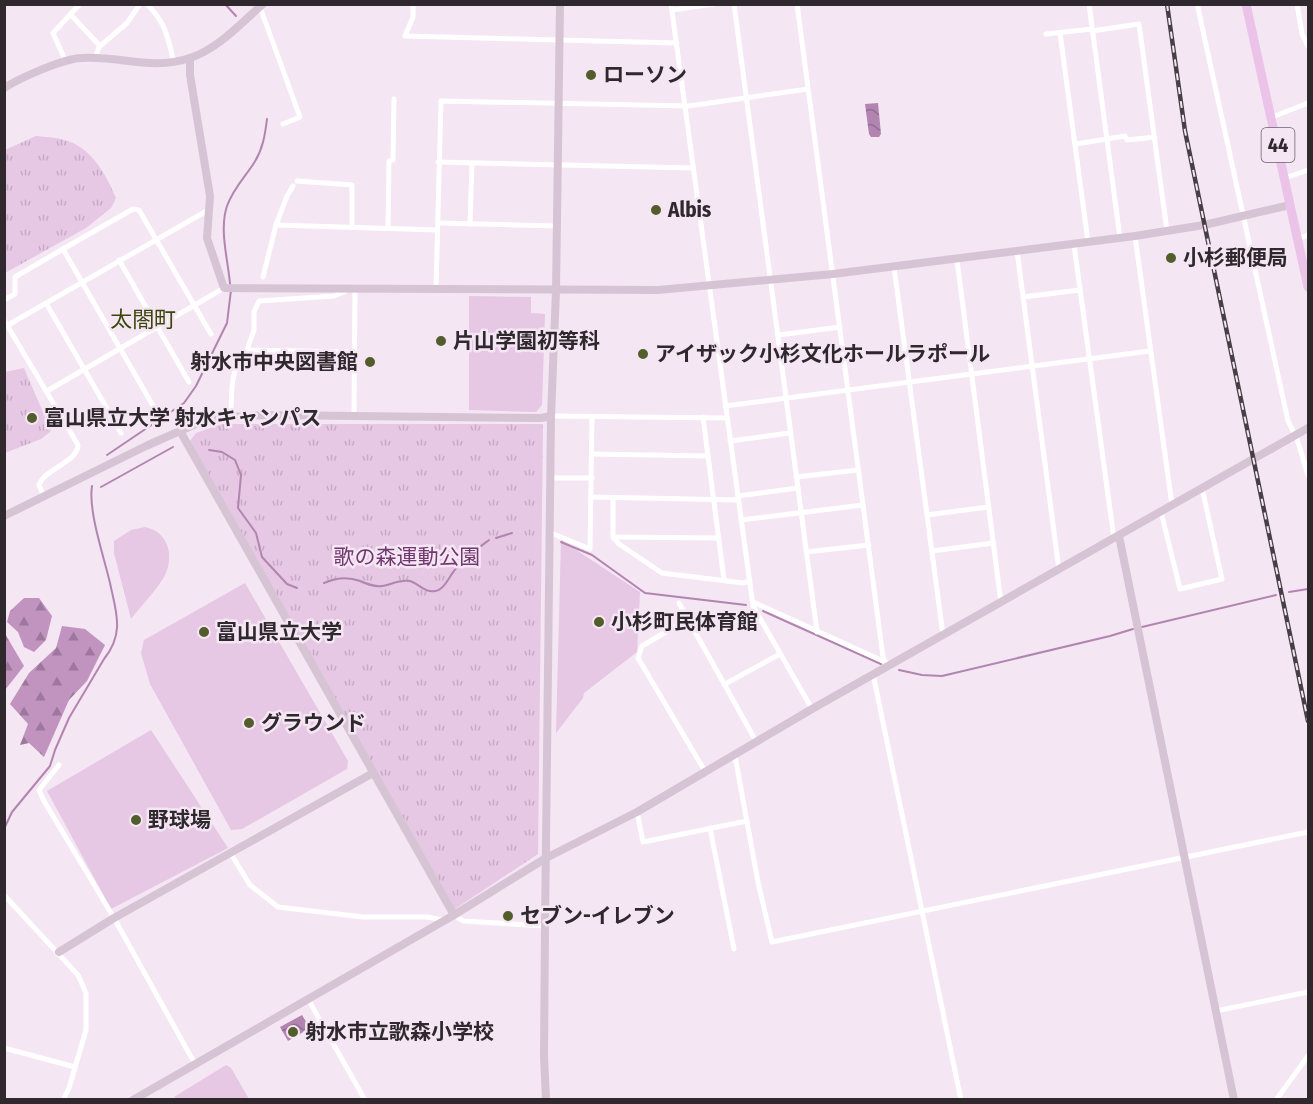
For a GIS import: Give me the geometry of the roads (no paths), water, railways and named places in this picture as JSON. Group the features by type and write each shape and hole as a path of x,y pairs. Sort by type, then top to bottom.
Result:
{"main road":[{"name":"44","path":"1246,4 1308,286"}],"street":[{"path":"66,62 53,33 80,4"},
{"path":"95,58 100,45 127,23 140,4"},
{"path":"147,4 160,18 165,28 174,62"},
{"path":"412,4 413,17 405,36 677,42"},
{"path":"546,1100 544,1056 551,533 550,416 556,291 560,4"},
{"path":"714,4 672,7 725,406 753,602 812,709"},
{"path":"734,4 817,632"},
{"path":"797,4 886,665"},
{"path":"1089,4 1120,238"},
{"path":"1198,4 1288,421 1308,475"},
{"path":"1297,4 1302,34 1308,46"},
{"path":"4,88 33,73 79,58 152,65 190,58 223,40 261,5 300,117 283,124"},
{"path":"71,15 100,45"},
{"path":"1046,34 1139,24 1167,231"},
{"path":"1060,33 1088,243"},
{"path":"190,58 190,75 209,183 210,209 207,238 228,288"},
{"path":"436,288 441,101 689,106 808,89"},
{"path":"388,228 394,99"},
{"path":"1272,117 1308,102"},
{"path":"1076,144 1125,136 1127,140 1155,137"},
{"path":"438,162 693,168"},
{"path":"470,224 472,163"},
{"path":"1285,178 1308,170"},
{"path":"263,277 276,225 287,196 295,183 352,185 351,227"},
{"path":"47,391 228,288 436,288 556,291 658,290 710,286 957,260 1135,237 1290,205"},
{"path":"4,300 15,294 15,277 133,209 139,210 211,334"},
{"path":"44,497 39,485 41,479 73,456 78,450 78,445 6,323 46,303 210,209"},
{"path":"276,225 388,228 470,224 556,226"},
{"path":"1298,239 1308,235"},
{"path":"1135,237 1172,506"},
{"path":"1074,244 1089,359 1117,537 1234,1100"},
{"path":"63,249 156,411"},
{"path":"1017,251 1059,570"},
{"path":"119,260 189,382"},
{"path":"957,260 1001,603"},
{"path":"894,267 943,635"},
{"path":"233,416 231,412 232,375 247,350 254,330 254,312 259,301 334,296 353,288"},
{"path":"353,288 354,416"},
{"path":"1023,297 1080,290"},
{"path":"46,303 121,434"},
{"path":"778,335 840,327"},
{"path":"247,350 355,352"},
{"path":"725,406 1150,351"},
{"path":"4,516 198,423 233,416 727,418"},
{"path":"551,533 590,549 592,416"},
{"path":"703,417 724,580"},
{"path":"133,1100 454,915 546,858 637,812 886,665 1001,603 1308,428"},
{"path":"180,431 454,915 463,921 545,926"},
{"path":"730,441 790,433"},
{"path":"592,454 708,456"},
{"path":"796,477 858,470"},
{"path":"550,478 592,478"},
{"path":"591,497 713,500 798,488"},
{"path":"1161,512 1180,589 1222,579 1202,488"},
{"path":"613,498 613,537 619,544 662,573 743,583 750,581"},
{"path":"741,520 863,505"},
{"path":"927,515 988,507"},
{"path":"613,537 718,538"},
{"path":"932,552 993,543"},
{"path":"806,552 869,545"},
{"path":"753,602 886,665"},
{"path":"679,603 757,743"},
{"path":"688,619 642,646 638,658 706,773"},
{"path":"725,684 780,654"},
{"path":"873,674 961,1100"},
{"path":"735,756 758,882 772,942 1308,832"},
{"path":"59,765 39,790 97,893 114,918 195,1064"},
{"path":"58,952 114,918 373,773"},
{"path":"637,812 643,842 747,821"},
{"path":"710,828 734,949"},
{"path":"231,854 250,885 278,907 363,917 427,917 445,920"},
{"path":"4,895 78,975 86,993 86,1030 69,1088 63,1100"},
{"path":"1216,1011 1308,992"},
{"path":"308,999 365,1100"},
{"path":"4,1048 75,1067"},
{"path":"1276,1100 1308,1056"}],"water":[{"path":"878,103 881,134 879,137 871,137 865,104"},
{"path":"302,1015 310,1028 288,1041 280,1027"}],"waterway":[{"path":"225,4 236,16"},
{"path":"230,284 224,235 227,206 232,194 260,152 267,119"},
{"path":"107,455 184,403 196,386 227,323 231,290"},
{"path":"101,487 173,447"},
{"path":"209,450 222,452 235,460 241,475 238,508 256,533 262,557 287,584 297,588"},
{"path":"4,829 12,812 50,766 69,718 115,640 116,613 94,521 92,486"},
{"path":"496,538 512,533"},
{"path":"324,583 346,578 379,586 410,581 428,591 435,591 444,586 466,558 489,540"},
{"path":"561,542 592,555 645,593 746,605"},
{"path":"1289,592 1308,589"},
{"path":"1142,627 1276,595"},
{"path":"763,611 881,664"},
{"path":"899,670 942,676 1133,629"}],"railway":[{"path":"1167,4 1185,131 1308,721"}],"place":[{"name":"ローソン","path":"591,75"},
{"name":"Albis","path":"656,210"},
{"name":"小杉郵便局","path":"1171,258"},
{"name":"片山学園初等科","path":"441,341"},
{"name":"アイザック小杉文化ホールラポール","path":"643,354"},
{"name":"射水市中央図書館","path":"370,362"},
{"name":"富山県立大学 射水キャンパス","path":"32,418"},
{"name":"小杉町民体育館","path":"599,622"},
{"name":"富山県立大学","path":"204,632"},
{"name":"グラウンド","path":"249,723"},
{"name":"野球場","path":"136,820"},
{"name":"セブン-イレブン","path":"508,916"},
{"name":"射水市立歌森小学校","path":"293,1032"}],"district":[{"name":"太閤町","path":"143,319"}],"park label":[{"name":"歌の森運動公園","path":"407,557"}]}
